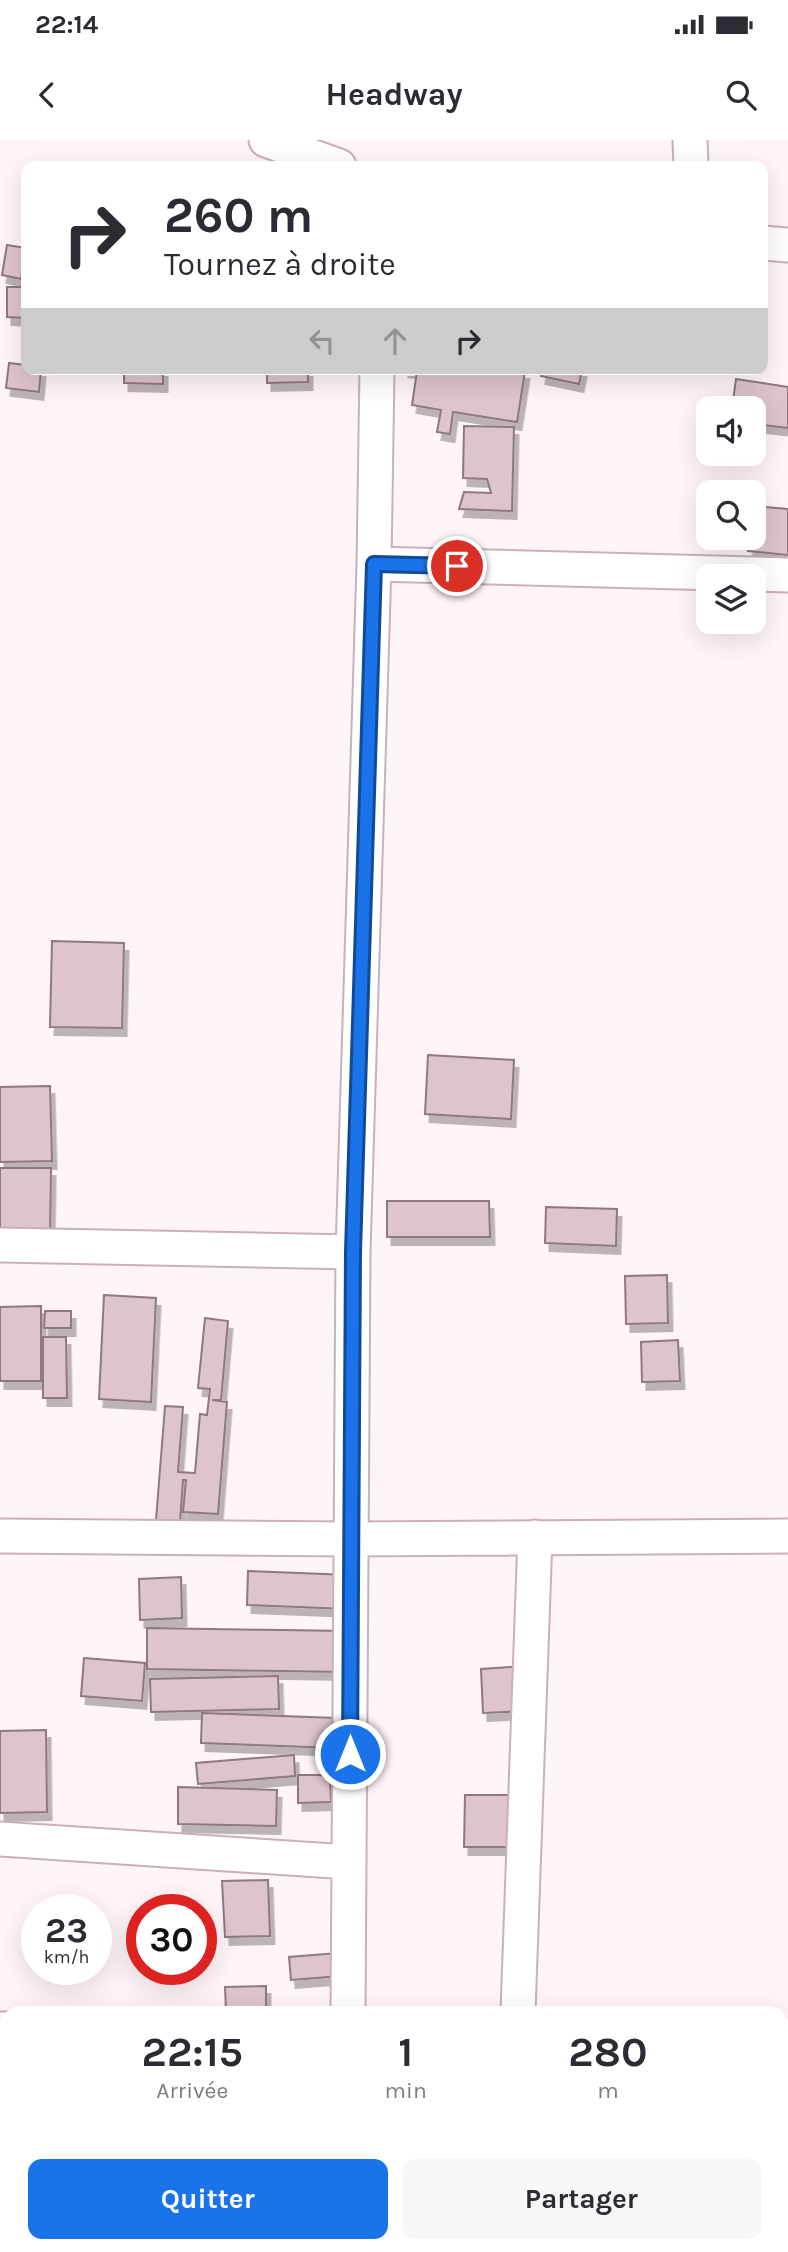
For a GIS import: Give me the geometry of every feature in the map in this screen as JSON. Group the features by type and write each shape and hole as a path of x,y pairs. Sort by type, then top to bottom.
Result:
{"street":[{"path":"266,140 325,161"},
{"path":"690,140 691,161"},
{"path":"768,243 788,245"},
{"path":"348,2006 353,1252 374,564 377,375"},
{"path":"374,564 788,575"},
{"path":"0,1245 353,1252"},
{"path":"0,1536 351,1539 788,1536"},
{"path":"518,2006 535,1537"},
{"path":"0,1839 349,1862"}],"building":[{"path":"7,245 21,247 21,279 2,275"},
{"path":"7,287 21,287 21,318 7,317"},
{"path":"9,363 21,364 21,375 40,375 39,392 6,388"},
{"path":"124,375 163,375 163,384 124,383"},
{"path":"267,375 308,375 308,382 267,383"},
{"path":"416,375 524,375 517,422 453,412 450,434 437,432 441,410 412,405"},
{"path":"541,375 581,375 579,384"},
{"path":"736,379 788,387 788,428 766,425 766,396 734,396"},
{"path":"464,426 514,427 512,511 459,509 464,492 491,493 487,479 463,478"},
{"path":"766,507 788,509 788,555 748,551 766,550"},
{"path":"52,941 124,943 122,1028 50,1027"},
{"path":"428,1055 514,1060 511,1119 425,1114"},
{"path":"50,1086 52,1161 0,1162 0,1087"},
{"path":"0,1168 51,1168 50,1237 0,1236"},
{"path":"387,1201 489,1201 490,1237 387,1237"},
{"path":"546,1207 617,1209 616,1246 545,1243"},
{"path":"667,1275 668,1323 626,1324 625,1276"},
{"path":"104,1295 156,1298 151,1402 99,1399"},
{"path":"41,1306 41,1381 0,1381 0,1307"},
{"path":"45,1311 71,1311 71,1328 44,1328"},
{"path":"205,1318 228,1321 221,1400 212,1400 227,1402 218,1514 183,1512 186,1480 183,1480 180,1522 156,1520 165,1406 183,1407 178,1472 195,1473 200,1414 207,1415 210,1389 198,1388"},
{"path":"43,1337 66,1337 67,1398 43,1398"},
{"path":"678,1340 680,1381 642,1382 641,1342"},
{"path":"248,1571 349,1575 348,1609 247,1605"},
{"path":"181,1577 182,1618 140,1620 139,1579"},
{"path":"147,1628 346,1631 345,1672 147,1669"},
{"path":"84,1658 145,1663 142,1701 81,1696"},
{"path":"524,1666 526,1711 483,1713 481,1669"},
{"path":"278,1676 279,1709 151,1712 150,1679"},
{"path":"202,1713 336,1718 335,1748 201,1743"},
{"path":"46,1730 47,1812 0,1813 0,1731"},
{"path":"294,1755 295,1776 198,1784 196,1763"},
{"path":"298,1775 330,1775 331,1802 298,1803"},
{"path":"178,1787 277,1790 276,1826 178,1824"},
{"path":"465,1795 515,1795 514,1847 464,1847"},
{"path":"268,1880 270,1936 225,1937 222,1881"},
{"path":"338,1953 340,1976 291,1980 289,1957"},
{"path":"266,1986 266,2006 226,2006 225,1987"}],"route":[{"path":"350,1754 353,1252 374,564 457,566"}]}
